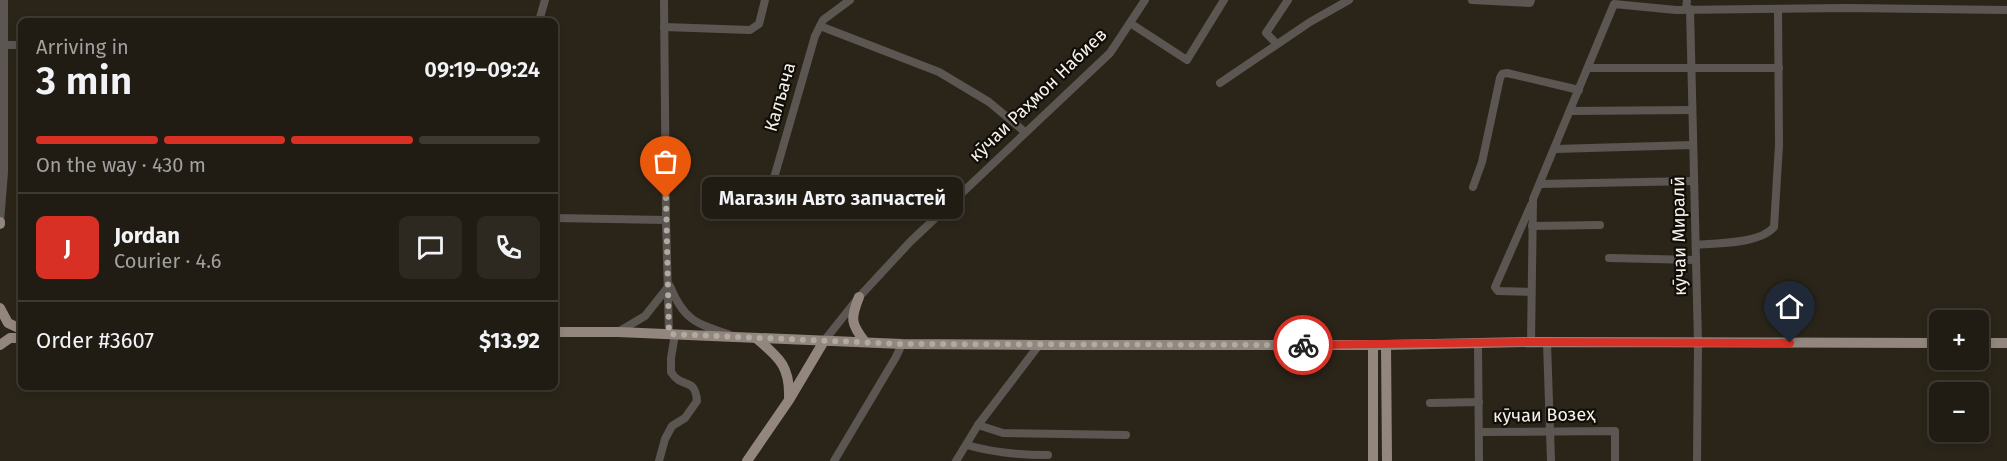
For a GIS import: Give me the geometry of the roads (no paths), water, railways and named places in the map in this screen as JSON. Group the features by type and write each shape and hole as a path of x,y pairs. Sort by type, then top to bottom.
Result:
{"main road":[{"path":"859,297 852,313 852,322 865,342"},
{"path":"0,308 8,323 18,328"},
{"path":"558,332 734,336 902,344 1929,343"},
{"path":"0,345 10,338 18,338"},
{"path":"756,338 780,358 787,370 790,384 789,400"},
{"name":"кӯчаи Раҳмон Набиев","path":"747,461 789,400 824,341"},
{"path":"1989,343 2007,343"},
{"path":"1372,461 1373,345"},
{"path":"1386,345 1386,461"}],"street":[{"path":"0,223 4,172 4,0"},
{"path":"540,18 545,0"},
{"path":"659,461 665,439 672,426 685,418 698,401 697,390 681,382 671,372 672,334 666,220 664,0"},
{"path":"664,27 750,30 759,24 765,0"},
{"name":"Калъача","path":"763,216 815,36 823,20 850,0"},
{"name":"кӯчаи Раҳмон Набиев","path":"824,341 859,297 910,242 1110,53 1145,0"},
{"path":"1130,23 1187,60 1224,0"},
{"path":"1277,45 1266,33 1287,0"},
{"path":"1220,83 1310,22 1348,0"},
{"path":"1472,0 1530,3 1531,0"},
{"path":"1604,0 1778,9 2007,10"},
{"path":"1531,292 1498,291 1496,287 1616,2"},
{"name":"кӯчаи Миралӣ","path":"1687,6 1696,245 1697,461"},
{"path":"1696,245 1760,237 1769,234 1774,227 1779,145 1778,9"},
{"path":"820,26 939,72 989,102 1025,132"},
{"path":"4,45 18,45"},
{"path":"1588,68 1779,68"},
{"path":"1473,187 1482,162 1502,74 1507,73 1579,90"},
{"path":"1570,111 1692,110"},
{"path":"1555,149 1693,145"},
{"path":"1540,184 1694,181"},
{"path":"1531,342 1533,200"},
{"path":"558,218 666,220"},
{"path":"1532,226 1600,225"},
{"path":"1609,258 1696,260"},
{"path":"618,332 645,316 668,284"},
{"path":"668,284 675,300 687,316 701,326 734,336"},
{"path":"1478,343 1479,461"},
{"path":"1547,343 1551,461"},
{"path":"834,461 902,344"},
{"path":"956,461 978,425 1039,345"},
{"path":"1430,403 1479,402"},
{"path":"978,425 1003,433 1126,435"},
{"name":"кӯчаи Возеҳ","path":"1479,432 1615,431 1615,461"},
{"path":"967,445 1002,454 1048,455"}],"place":[{"name":"Магазин Авто запчастей","path":"666,198"}]}
